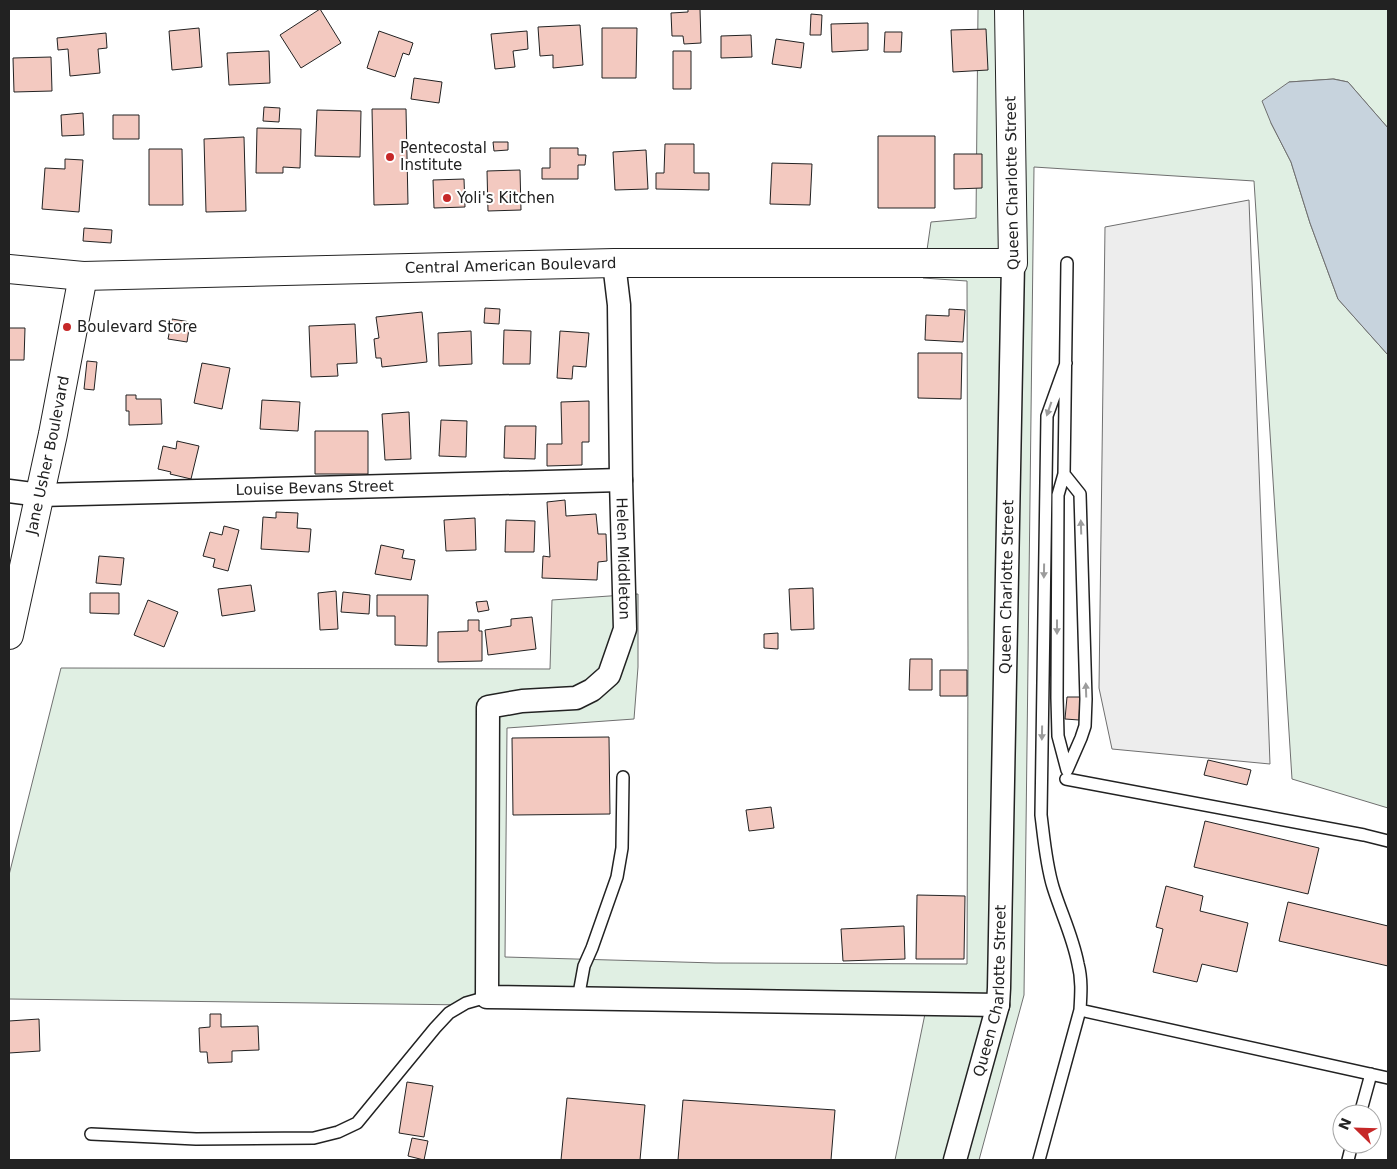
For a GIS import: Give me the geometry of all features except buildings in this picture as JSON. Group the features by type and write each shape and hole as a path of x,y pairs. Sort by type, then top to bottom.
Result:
{"main road":[{"name":"Queen Charlotte Street","path":"1009,9 1013,263"},
{"name":"Central American Boulevard","path":"9,269 83,276 614,263 1013,263"},
{"name":"Jane Usher Boulevard","path":"9,635 53,434 83,276"}],"street":[{"name":"Helen Middleton","path":"487,997 488,708 522,701 576,698 592,690 609,675 626,629 620,480 619,305 614,263"},
{"name":"Queen Charlotte Street","path":"955,1160 998,1005 1013,263"},
{"name":"Louise Bevans Street","path":"9,491 40,495 620,480"},
{"path":"487,997 998,1005"}],"lane":[{"path":"1064,474 1080,494 1086,700 1085,726 1067,770 1058,736 1057,698 1058,496 1064,474 1067,263"},
{"path":"1040,1160 1080,1010 1082,988 1078,963 1069,930 1053,887 1041,815 1047,416 1066,363"},
{"path":"578,999 584,966 617,877 622,848 622,777"},
{"path":"1066,779 1388,841"},
{"path":"91,1134 196,1139 314,1138 338,1132 357,1123 449,1013 466,1002 487,997"},
{"path":"1080,1010 1388,1078"},
{"path":"1363,1104 1371,1074"}],"green space":[{"path":"978,9 1388,9 1388,128 1348,82 1334,79 1289,82 1271,123 1291,162 1310,223 1338,299 1388,355 1388,808 1292,779 1254,181 1034,167 1024,995 979,1160 895,1160 926,1009 9,999 9,875 61,668 550,669 552,600 638,594 638,667 634,719 507,728 505,957 715,963 967,964 967,281 923,278 931,222 976,218"}],"shaded area":[{"path":"1333,79 1348,82 1388,128 1388,355 1338,299 1310,223 1291,162 1262,101 1289,82"},
{"path":"1249,200 1270,764 1112,749 1099,688 1105,227"}],"place":[{"name":"Pentecostal Institute","path":"390,157"},
{"name":"Yoli's Kitchen","path":"447,198"},
{"name":"Boulevard Store","path":"67,327"}]}
